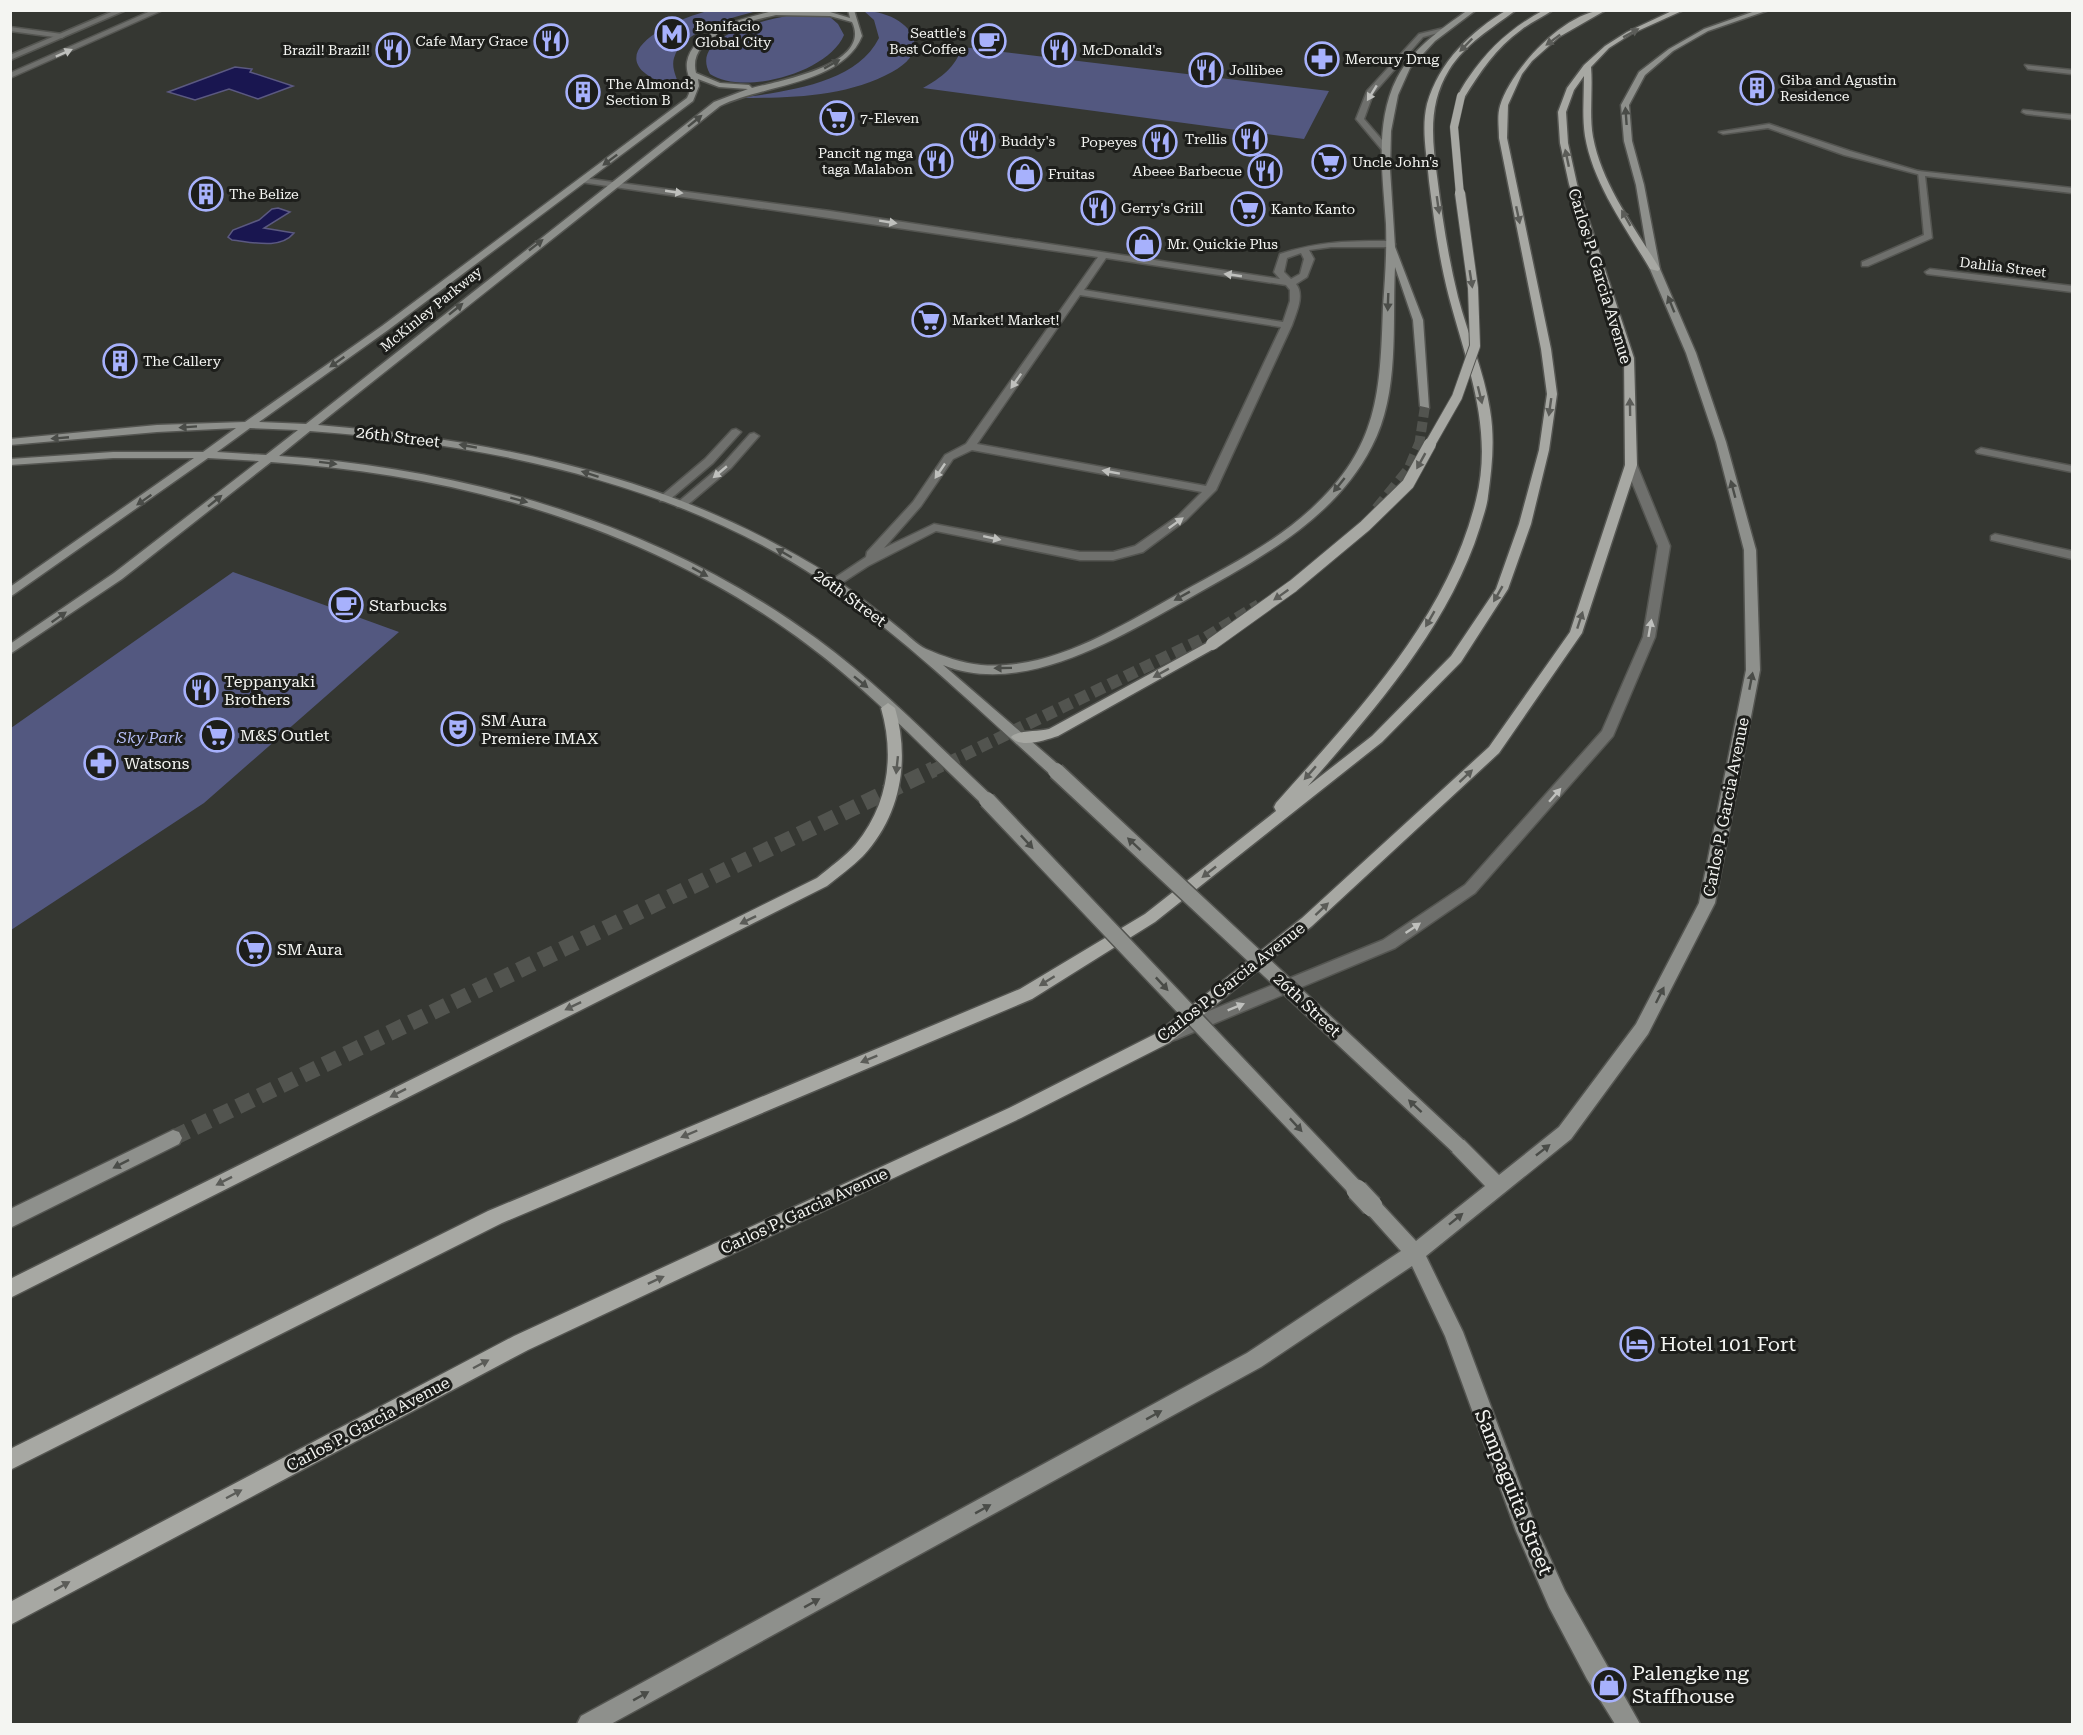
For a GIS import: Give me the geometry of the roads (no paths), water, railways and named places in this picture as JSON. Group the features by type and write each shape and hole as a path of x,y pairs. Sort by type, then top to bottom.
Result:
{"main road":[{"name":"McKinley Parkway","path":"10,593 385,328 690,99 696,82 691,65 692,56 707,38 737,24 788,10"},
{"name":"McKinley Parkway","path":"10,650 118,576 717,104 735,96 820,71 847,55 859,38 859,29 851,10"},
{"path":"916,648 961,666 1007,669 1047,661 1114,636 1263,552 1318,512 1357,463 1376,428 1384,389 1391,244 1385,148 1389,107 1401,77 1420,52 1444,30 1473,10"},
{"path":"1255,836 1350,728 1420,635 1464,561 1482,505 1488,449 1482,402 1453,292 1440,217 1428,124 1429,104 1450,62 1472,38 1514,10"},
{"path":"1017,737 1034,738 1053,733 1212,644 1293,586 1365,526 1408,484 1456,397 1475,346 1473,288 1456,165 1454,127 1461,96 1488,53 1505,36 1550,10"},
{"path":"10,1460 495,1217 1026,994 1150,918 1385,731 1456,659 1502,589 1528,513 1544,450 1552,394 1546,349 1505,149 1504,106 1513,83 1530,57 1565,31 1603,10"},
{"name":"Carlos P. Garcia Avenue","path":"10,1614 521,1343 1015,1113 1162,1038 1307,922 1494,750 1576,633 1631,465 1629,358 1573,184 1563,143 1562,112 1570,90 1587,67 1607,47 1629,33 1681,10"},
{"name":"Carlos P. Garcia Avenue","path":"590,1725 1254,1360 1415,1253 1497,1185 1565,1133 1642,1029 1707,903 1753,670 1750,550 1721,442 1670,301 1655,269 1640,185 1628,141 1625,105 1642,74 1671,50 1706,30 1766,10"},
{"path":"778,13 830,14 855,21"},
{"path":"1587,67 1590,93 1587,116 1591,145 1613,196 1655,269"},
{"path":"693,74 703,80 728,86 779,84"},
{"path":"1391,244 1418,320 1425,406"},
{"name":"26th Street","path":"10,442 189,427 247,425 354,431 469,446 578,470 681,505 768,544 834,584 916,648 1056,771 1497,1185"},
{"path":"10,462 88,456 208,453 399,473 473,488 545,508 615,532 682,562 746,597 809,640 869,688 987,800 1415,1253"},
{"path":"10,1289 822,882 861,847 887,804 898,761 895,727 888,708"},
{"path":"10,1220 173,1138"},
{"name":"Sampaguita Street","path":"1415,1253 1453,1332 1527,1531 1557,1599 1595,1671 1628,1725"}],"street":[{"path":"10,58 123,10"},
{"path":"10,76 160,10"},
{"path":"10,29 62,36"},
{"path":"1385,148 1360,119 1370,93 1421,35 1444,30"},
{"path":"2028,67 2073,72"},
{"path":"2026,112 2073,117"},
{"path":"1723,132 1769,126 1847,153 1921,173 2073,191"},
{"path":"1865,264 1929,236 1921,173"},
{"path":"583,180 1291,283 1304,275 1309,260 1304,250"},
{"path":"926,515 1080,556 1113,556 1140,549 1182,518 1210,490 1287,325 1295,301 1295,289 1279,272 1283,256 1330,244 1391,244"},
{"path":"834,584 926,515 949,458 970,446 1103,256"},
{"name":"Dahlia Street","path":"1930,272 2073,289"},
{"path":"1078,292 1287,325"},
{"path":"663,499 709,461 736,432"},
{"path":"681,505 727,466 754,436"},
{"path":"970,446 1210,490"},
{"path":"1981,451 2073,469"},
{"path":"1162,1038 1389,944 1470,889 1608,733 1648,638 1664,546 1631,465"},
{"path":"864,563 926,515"},
{"path":"1995,538 2073,555"}],"tunnel":[{"path":"1419,446 1425,406"},
{"path":"1377,509 1409,470 1420,444"},
{"path":"931,771 1205,638 1259,605"},
{"path":"173,1138 934,769"}],"place":[{"name":"Bonifacio Global City","path":"672,34"},
{"name":"Cafe Mary Grace","path":"551,41"},
{"name":"Seattle's Best Coffee","path":"989,41"},
{"name":"Brazil! Brazil!","path":"393,50"},
{"name":"McDonald's","path":"1059,50"},
{"name":"Mercury Drug","path":"1322,59"},
{"name":"Jollibee","path":"1206,70"},
{"name":"Giba and Agustin Residence","path":"1757,88"},
{"name":"The Almond: Section B","path":"583,92"},
{"name":"7-Eleven","path":"837,118"},
{"name":"Trellis","path":"1250,139"},
{"name":"Buddy's","path":"978,141"},
{"name":"Popeyes","path":"1160,142"},
{"name":"Pancit ng mga taga Malabon","path":"936,161"},
{"name":"Uncle John's","path":"1329,162"},
{"name":"Abeee Barbecue","path":"1265,171"},
{"name":"Fruitas","path":"1025,174"},
{"name":"The Belize","path":"206,194"},
{"name":"Gerry's Grill","path":"1098,208"},
{"name":"Kanto Kanto","path":"1248,209"},
{"name":"Mr. Quickie Plus","path":"1144,244"},
{"name":"Market! Market!","path":"929,320"},
{"name":"The Callery","path":"120,361"},
{"name":"Starbucks","path":"346,605"},
{"name":"Teppanyaki Brothers","path":"201,690"},
{"name":"SM Aura Premiere IMAX","path":"458,729"},
{"name":"M&S Outlet","path":"217,735"},
{"name":"Watsons","path":"101,763"},
{"name":"SM Aura","path":"254,949"},
{"name":"Hotel 101 Fort","path":"1637,1344"},
{"name":"Palengke ng Staffhouse","path":"1609,1685"}],"park label":[{"name":"Sky Park","path":"150,737"}]}
